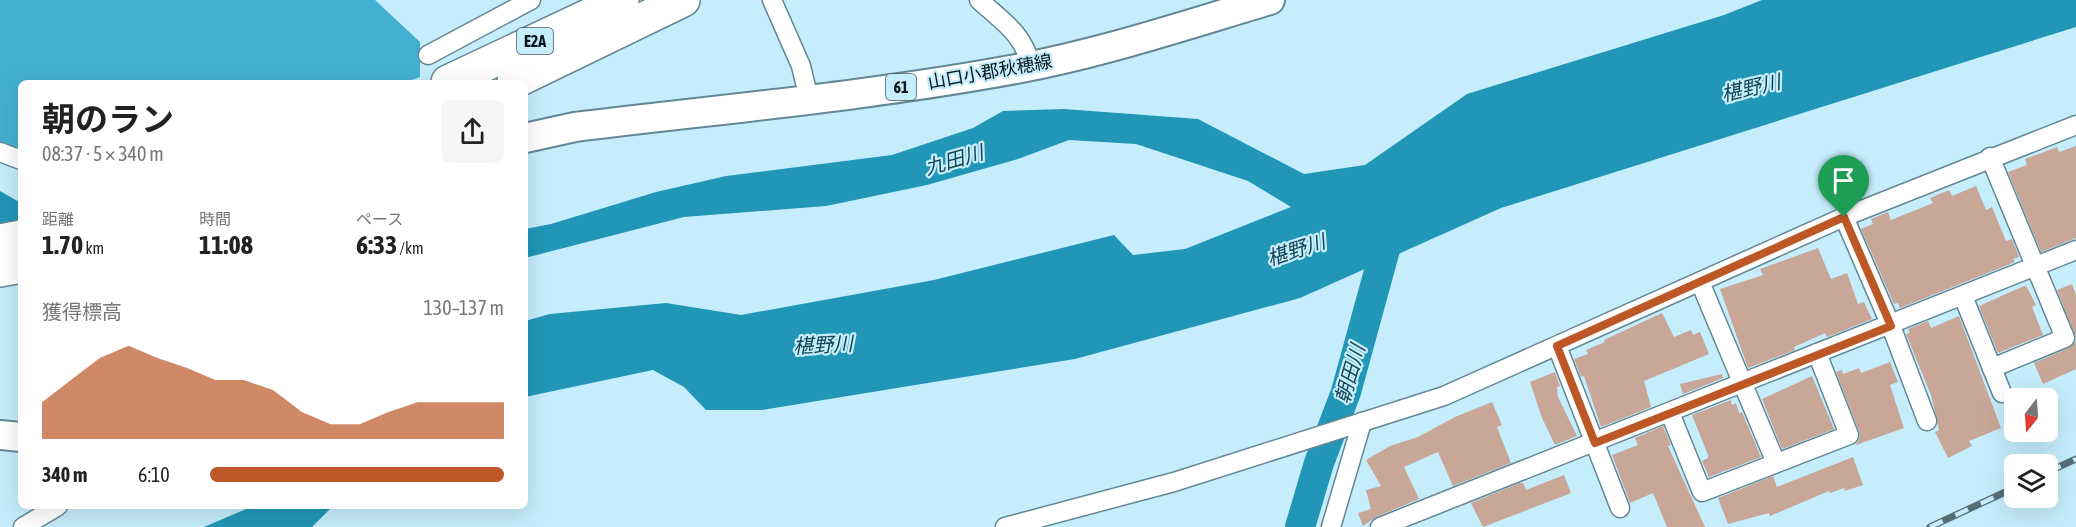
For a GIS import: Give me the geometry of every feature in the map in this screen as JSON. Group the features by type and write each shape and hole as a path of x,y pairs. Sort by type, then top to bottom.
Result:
{"highway":[{"name":"E2A","path":"452,80 622,0"},
{"name":"E2A","path":"518,80 683,0"},
{"path":"6,262 18,242"}],"main road":[{"name":"山口小郡秋穂線","path":"528,137 575,127 938,82 1031,66 1107,49 1270,0"},
{"path":"0,435 18,437"}],"street":[{"path":"428,55 531,0"},
{"path":"772,0 801,66 809,99"},
{"path":"979,0 1019,36 1027,47 1031,66"},
{"path":"1005,527 1174,482 1444,396 1844,217 2076,124"},
{"path":"0,152 18,159"},
{"path":"1990,157 2065,338 1992,368"},
{"path":"1844,217 1891,326 1928,422"},
{"path":"1380,527 1816,353 1891,326 2076,250"},
{"path":"1700,282 1776,464"},
{"path":"1963,296 2002,393"},
{"path":"1557,346 1620,508"},
{"path":"1670,413 1702,492 1849,435 1816,353"},
{"path":"1331,527 1356,424"},
{"path":"23,527 53,509"}],"shaded area":[{"path":"0,0 375,0 420,42 420,77 412,80 18,80 18,152 0,145"}],"water":[{"path":"1762,0 2076,0 2076,27 1501,208 1300,298 1075,359 762,410 706,410 684,387 653,370 528,396 528,320 550,314 666,303 741,315 934,280 1114,235 1133,255 1185,249 1291,207 1248,181 1136,144 1069,140 1018,159 927,185 826,206 684,217 528,257 528,228 551,224 656,192 726,176 892,155 973,128 1003,111 1064,109 1198,119 1304,174 1365,165 1467,94 1724,15"},
{"path":"0,191 18,201 18,232 0,223"},
{"path":"246,509 330,509 312,527 204,527"}],"building":[{"path":"2076,146 2076,238 2041,252 2008,172 2027,165 2025,159 2057,147 2059,152"},
{"path":"1976,186 1986,210 1992,207 2006,241 2012,239 2019,257 2013,259 2015,262 1900,308 1898,303 1894,304 1861,229 1873,224 1871,219 1888,212 1891,220 1933,203 1930,198 1949,190 1952,196"},
{"path":"1818,248 1831,279 1847,273 1858,304 1864,302 1872,319 1827,337 1825,333 1794,347 1795,350 1748,368 1720,289 1763,275 1760,269"},
{"path":"2072,284 2076,295 2076,338 2057,290"},
{"path":"2024,286 2027,287 2036,305 2032,307 2043,335 1998,353 1979,306"},
{"path":"1662,313 1674,337 1691,330 1693,335 1700,332 1709,354 1644,381 1651,407 1601,427 1584,376 1581,377 1574,359 1588,354 1586,350 1605,342 1604,340"},
{"path":"1959,316 2001,428 1969,441 1972,446 1948,458 1935,432 1939,430 1931,395 1906,334 1910,333 1908,329 1928,321 1931,328"},
{"path":"2076,341 2076,369 2043,384 2034,363 2069,348"},
{"path":"1890,362 1898,382 1890,385 1904,428 1856,445 1860,437 1859,431 1836,372 1842,370 1843,374 1859,368 1861,373"},
{"path":"1555,372 1560,386 1557,387 1558,397 1577,436 1555,445 1542,418 1530,382"},
{"path":"1722,374 1723,378 1683,394 1680,384"},
{"path":"1812,376 1834,429 1782,449 1762,399"},
{"path":"1731,400 1732,405 1736,403 1739,413 1742,412 1761,457 1709,477 1702,461 1708,458 1708,455 1692,415"},
{"path":"1492,402 1502,425 1497,427 1511,463 1453,486 1438,452 1404,467 1419,499 1376,517 1363,526 1358,513 1371,509 1366,490 1381,486 1366,460 1390,446 1418,437 1455,417"},
{"path":"1663,426 1671,445 1668,446 1705,527 1667,527 1653,493 1630,503 1612,455 1638,445 1635,438"},
{"path":"1853,457 1863,485 1845,491 1844,488 1830,493 1829,491 1770,516 1769,513 1728,524 1718,498 1773,476 1777,487"},
{"path":"1564,475 1571,493 1483,527 1471,503 1520,483 1523,483 1526,490"}],"waterway":[{"name":"朝田川","path":"1300,527 1319,463 1346,392 1392,224"}],"railway":[{"path":"2058,467 2076,459"},
{"path":"1930,527 2004,493"}],"route":[{"path":"1844,217 1891,326 1816,353 1595,443 1557,346 1844,217"}],"water label":[{"name":"椹野川","path":"1751,88"},
{"name":"九田川","path":"954,160"},
{"name":"椹野川","path":"1296,250"},
{"name":"椹野川","path":"823,345"}]}
